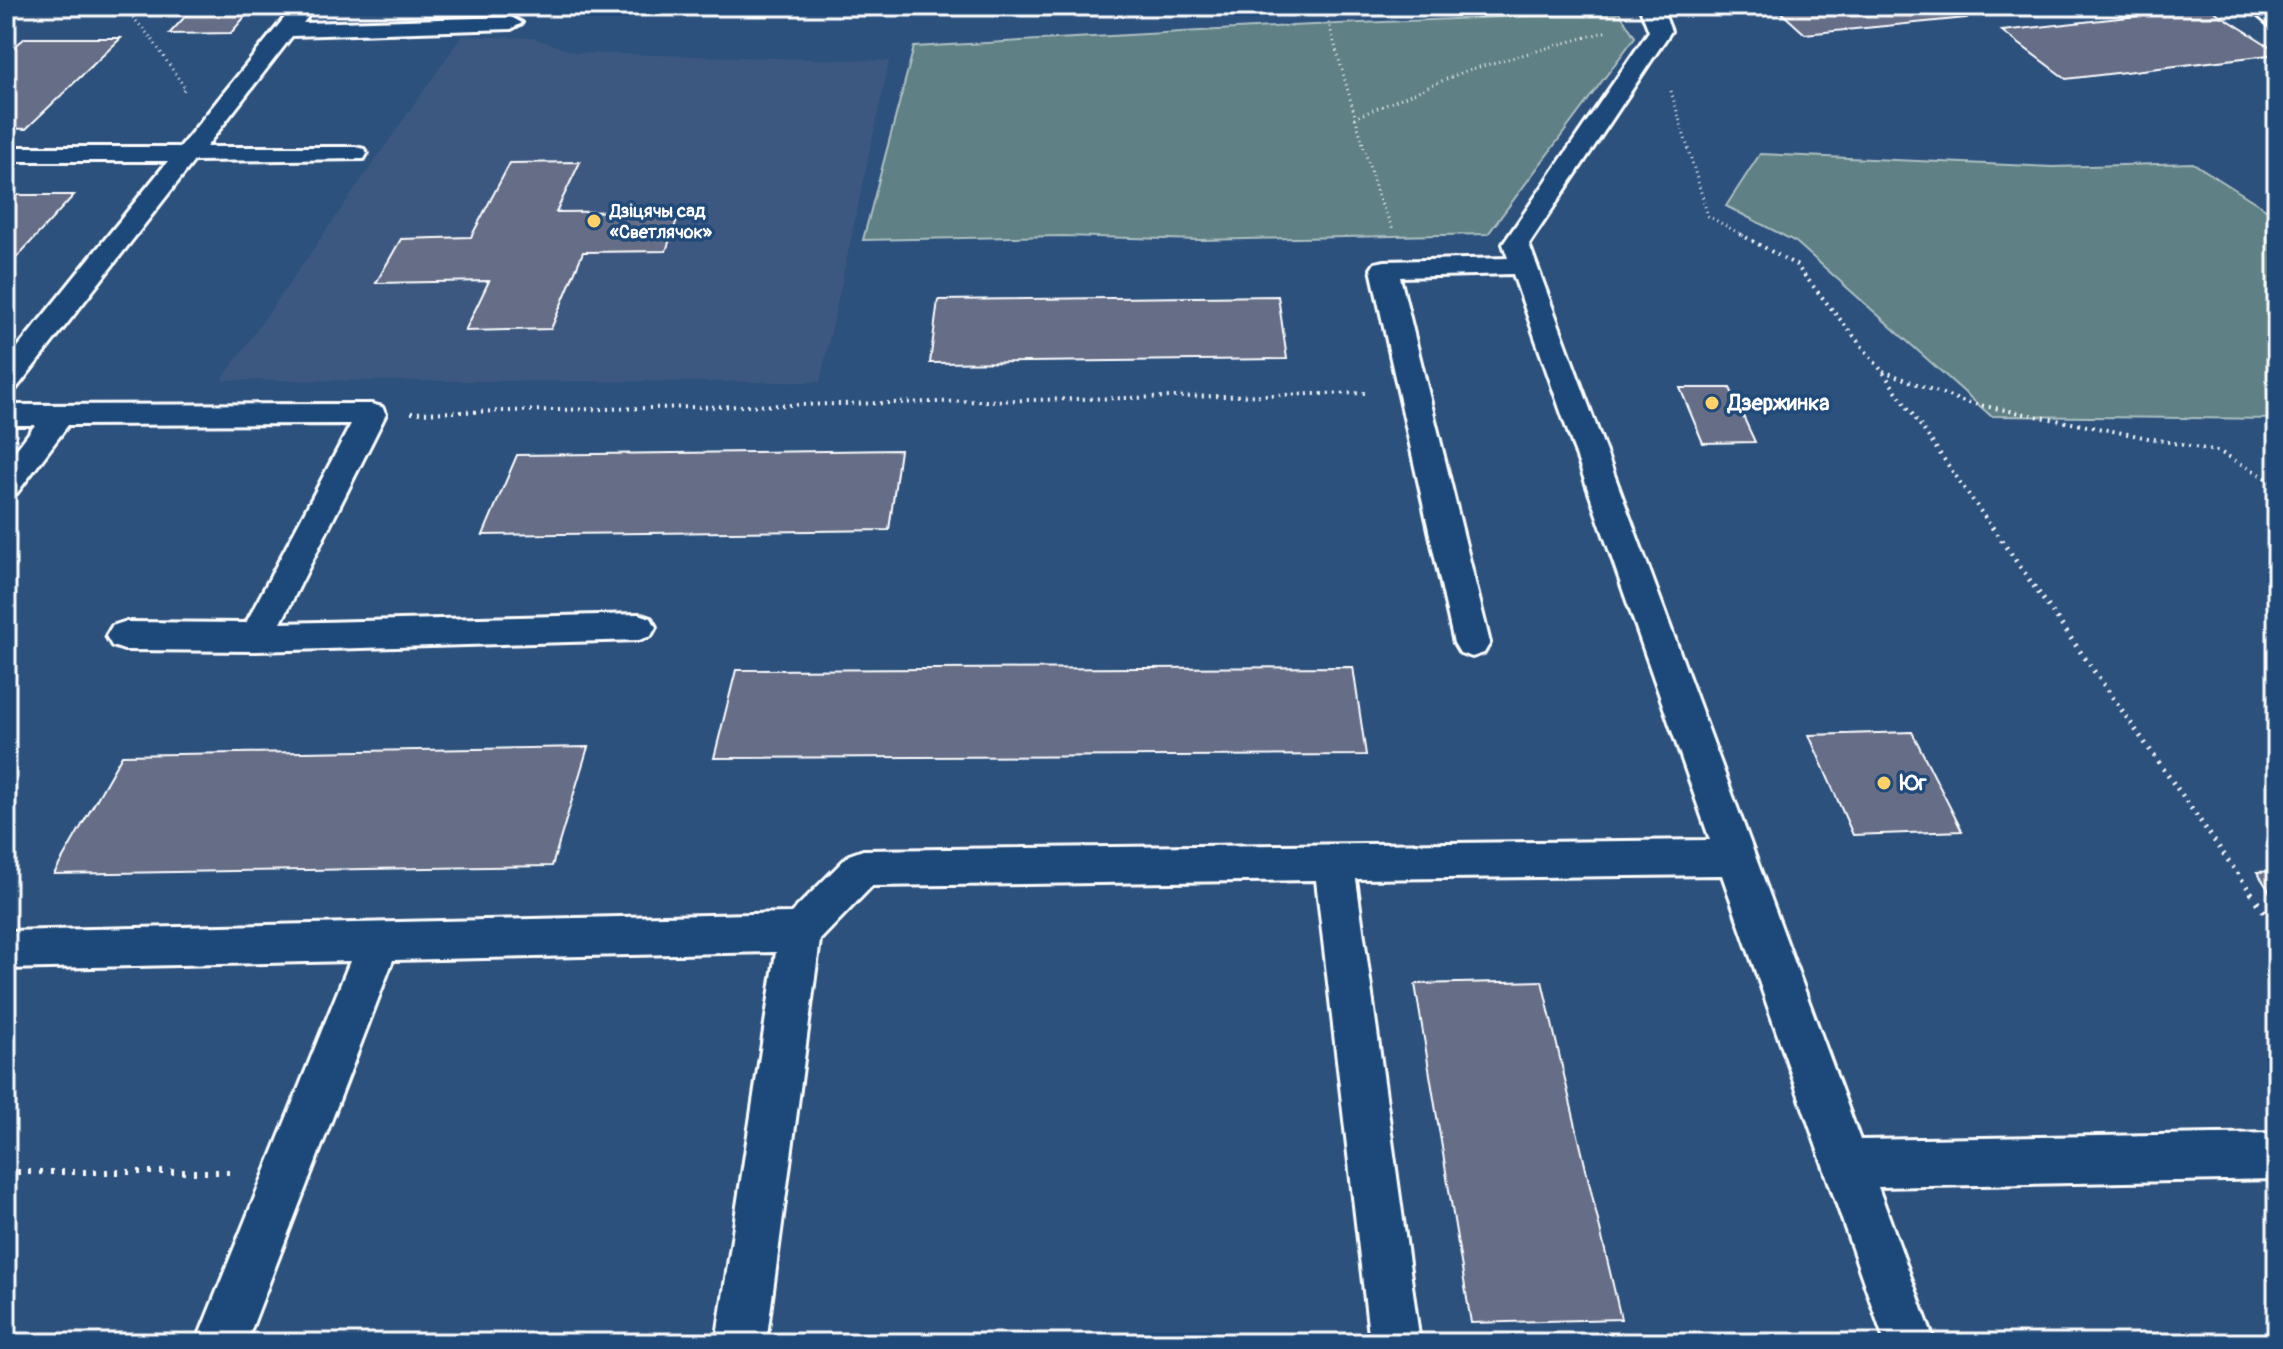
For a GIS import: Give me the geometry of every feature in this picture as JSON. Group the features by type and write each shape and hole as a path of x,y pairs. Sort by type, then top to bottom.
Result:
{"lane":[{"path":"6,382 305,6"},
{"path":"2257,6 2277,20"},
{"path":"1655,18 1516,244 1910,1343"},
{"path":"284,30 511,23"},
{"path":"6,154 355,154"},
{"path":"1472,643 1385,269 1524,266"},
{"path":"6,485 60,414"},
{"path":"6,415 371,414 256,637"},
{"path":"124,636 256,637 639,627"},
{"path":"741,1343 800,932 863,868 1736,857"},
{"path":"1334,862 1395,1343"},
{"path":"6,950 800,932"},
{"path":"221,1343 379,941"},
{"path":"1846,1164 2277,1156"}],"path":[{"path":"6,12 13,6"},
{"path":"123,6 151,38 185,88 139,154"},
{"path":"1327,17 1378,197 1396,236"},
{"path":"1655,18 1675,111 1708,216 1796,265 1882,371 2277,930"},
{"path":"1354,118 1468,70 1614,30"},
{"path":"1882,371 1964,402 2220,452 2277,484"},
{"path":"371,414 1414,392"},
{"path":"6,1172 288,1172"}],"shaded area":[{"name":"Дзіцячы сад «Светлячок»","path":"462,36 534,38 575,53 889,61 820,382 222,380"}],"green space":[{"path":"1619,12 1635,37 1488,234 1200,240 1063,236 863,240 914,47"},
{"path":"1760,154 2053,167 2193,163 2277,216 2277,419 1991,416 1796,242 1726,206"}],"building":[{"path":"195,6 254,6 231,33 169,34"},
{"path":"1774,6 1950,6 1966,18 1805,34"},
{"path":"2209,8 2277,51 2277,54 2066,79 2002,31"},
{"path":"25,38 121,38 26,129 6,128 6,54"},
{"path":"580,162 556,212 680,211 666,251 583,252 551,329 465,331 489,281 376,283 401,239 471,237 510,163"},
{"path":"6,195 74,195 6,269"},
{"path":"1278,296 1287,359 930,363 938,300"},
{"name":"Дзержинка","path":"1680,388 1730,388 1755,442 1703,443"},
{"path":"900,450 889,530 483,535 517,455"},
{"path":"1353,667 1366,755 714,758 736,670"},
{"name":"Юг","path":"1912,732 1962,831 1853,835 1809,735"},
{"path":"588,747 552,866 54,874 122,755"},
{"path":"2277,871 2277,903 2257,872"},
{"path":"1542,981 1621,1319 1471,1323 1415,984"}],"place":[{"name":"Дзіцячы сад «Светлячок»","path":"594,221"},
{"name":"Дзержинка","path":"1712,403"},
{"name":"Юг","path":"1884,783"}]}
